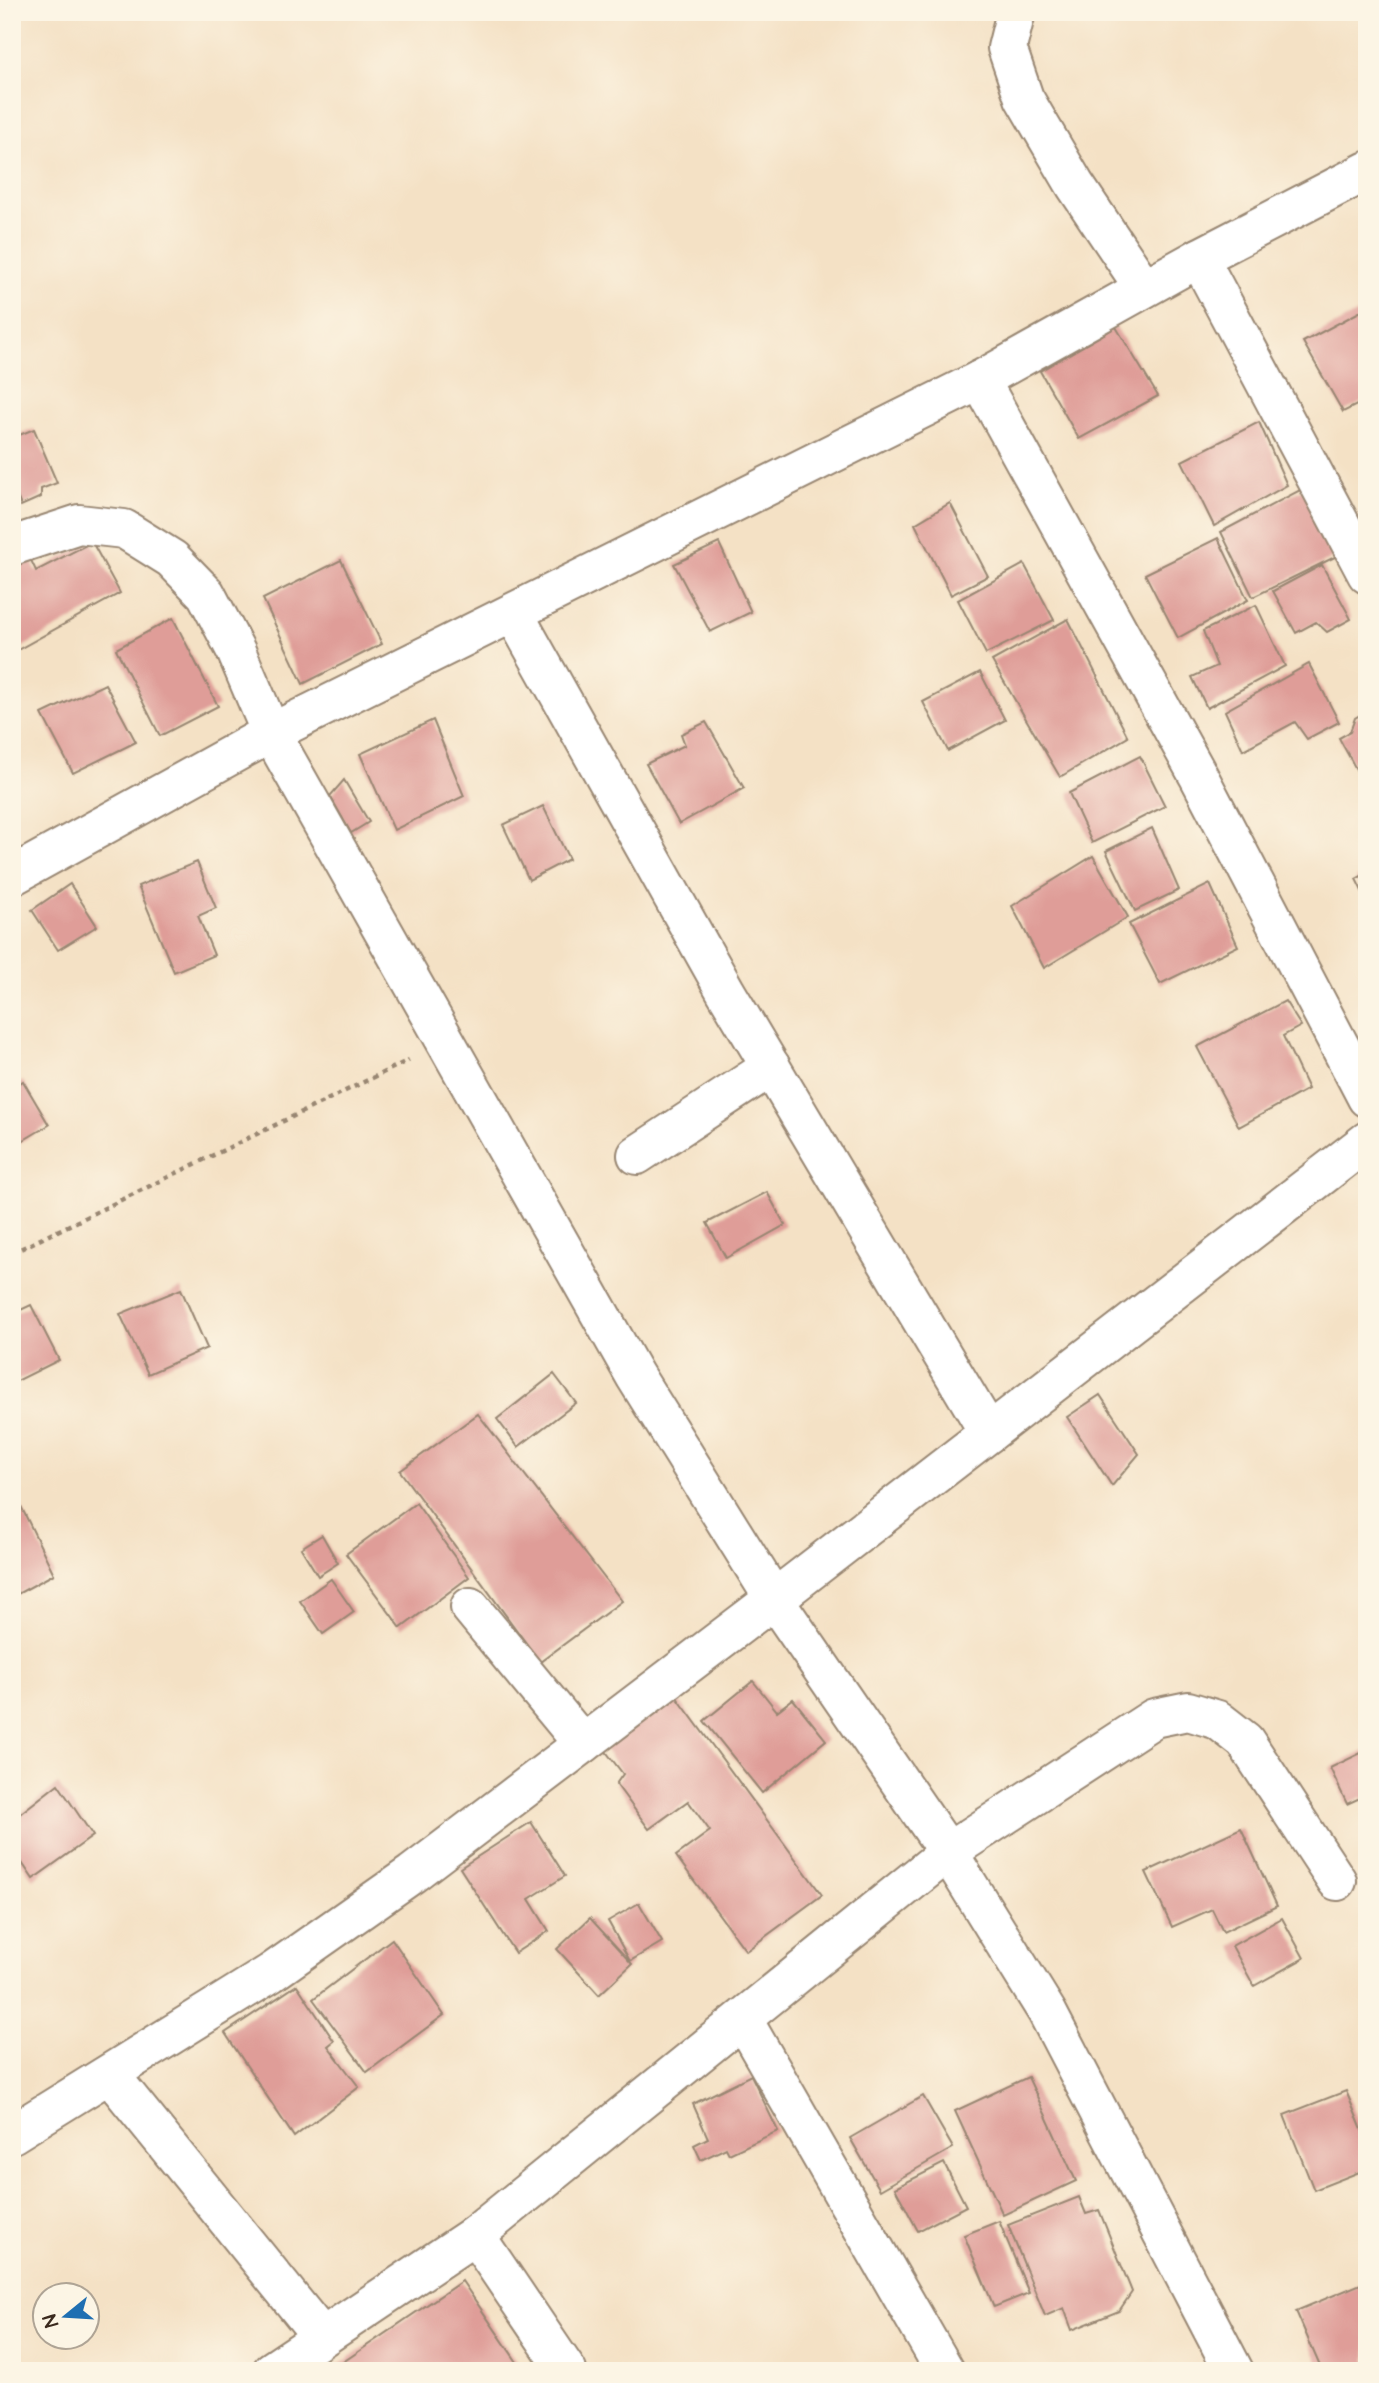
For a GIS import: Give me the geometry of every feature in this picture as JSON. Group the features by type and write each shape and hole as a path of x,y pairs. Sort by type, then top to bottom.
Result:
{"street":[{"path":"1016,12 1007,48 1024,98 1075,186 1144,288"},
{"path":"12,876 271,733 980,380 1199,258 1367,171"},
{"path":"1199,258 1367,574"},
{"path":"980,380 1198,775 1367,1098"},
{"path":"12,546 79,524 124,529 172,559 206,594 236,651 271,733 448,1041 635,1376 774,1600 948,1852 1047,2012 1152,2219 1234,2371"},
{"path":"514,614 771,1067 989,1433"},
{"path":"637,1155 771,1067"},
{"path":"12,2134 271,1973 412,1874 774,1600 1367,1141"},
{"path":"470,1607 583,1744"},
{"path":"272,2371 475,2235 948,1852 1154,1718 1188,1711 1218,1720 1245,1741 1337,1881"},
{"path":"743,2020 945,2371"},
{"path":"110,2075 322,2337"},
{"path":"475,2235 567,2371"}],"path":[{"path":"12,1253 448,1041"}],"building":[{"path":"1367,308 1367,400 1343,412 1303,342"},
{"path":"1116,327 1158,396 1079,439 1040,371"},
{"path":"1259,422 1287,485 1214,526 1182,461"},
{"path":"34,429 57,483 41,489 41,497 21,506 16,494 12,494 12,438"},
{"path":"1302,489 1339,555 1253,597 1221,532"},
{"path":"950,503 988,576 951,595 915,524"},
{"path":"1218,538 1248,600 1178,638 1145,574"},
{"path":"92,542 120,593 12,653 12,566 30,558 36,571"},
{"path":"719,543 751,612 710,632 674,564"},
{"path":"341,560 382,644 303,684 263,599"},
{"path":"1024,564 1054,620 986,654 958,600"},
{"path":"1322,565 1351,619 1327,632 1316,622 1296,633 1273,591"},
{"path":"1256,605 1285,666 1207,708 1192,677 1217,666 1203,631"},
{"path":"173,618 218,706 160,736 116,649"},
{"path":"1068,619 1128,737 1060,777 992,661"},
{"path":"1309,664 1339,722 1307,739 1295,722 1243,750 1225,711"},
{"path":"980,672 1005,720 948,751 923,702"},
{"path":"105,684 136,742 73,773 42,714"},
{"path":"1367,711 1367,780 1363,782 1339,738 1350,732 1355,718"},
{"path":"433,720 464,796 394,830 360,754"},
{"path":"706,722 744,788 679,824 646,764 685,745 681,734"},
{"path":"1140,756 1165,806 1092,843 1069,793"},
{"path":"344,780 369,822 351,833 330,796"},
{"path":"543,806 569,859 529,880 503,825"},
{"path":"1152,828 1179,890 1135,911 1106,851"},
{"path":"1093,856 1128,917 1044,968 1012,906"},
{"path":"197,862 216,908 198,916 214,955 174,972 138,886"},
{"path":"1367,873 1367,901 1356,879"},
{"path":"70,884 97,926 58,950 32,910"},
{"path":"1210,884 1238,946 1160,984 1129,924"},
{"path":"1285,1001 1301,1026 1283,1036 1308,1089 1239,1127 1197,1047"},
{"path":"23,1081 49,1125 12,1147 12,1088"},
{"path":"767,1192 785,1225 726,1258 707,1223"},
{"path":"181,1289 207,1348 148,1374 120,1314"},
{"path":"31,1305 59,1360 13,1383 12,1314"},
{"path":"554,1374 576,1403 518,1447 497,1419"},
{"path":"1100,1395 1139,1454 1112,1486 1067,1417"},
{"path":"478,1414 622,1601 540,1662 400,1471"},
{"path":"17,1498 54,1574 12,1597 12,1501"},
{"path":"416,1503 469,1577 401,1628 346,1554"},
{"path":"322,1535 338,1563 318,1576 301,1548"},
{"path":"331,1579 354,1612 323,1634 300,1601"},
{"path":"753,1681 777,1711 793,1699 826,1740 762,1793 704,1721"},
{"path":"673,1692 822,1895 746,1951 676,1856 710,1831 688,1801 649,1829 616,1784 623,1774 601,1745"},
{"path":"1367,1750 1367,1806 1362,1797 1347,1804 1330,1768"},
{"path":"58,1784 93,1836 33,1879 12,1848 12,1820"},
{"path":"531,1822 565,1876 529,1899 549,1931 515,1953 460,1868"},
{"path":"1241,1828 1277,1906 1223,1932 1212,1909 1172,1927 1146,1872"},
{"path":"639,1903 662,1942 630,1961 608,1921"},
{"path":"590,1918 632,1964 599,1995 557,1949"},
{"path":"1282,1918 1304,1958 1254,1986 1232,1946"},
{"path":"392,1939 444,2015 367,2072 313,1999"},
{"path":"297,1985 334,2041 328,2046 359,2087 294,2137 225,2033"},
{"path":"751,2075 778,2131 729,2154 726,2148 701,2160 694,2145 708,2138 693,2104"},
{"path":"1028,2077 1076,2181 1003,2215 955,2111"},
{"path":"1346,2091 1367,2142 1367,2169 1314,2190 1284,2115"},
{"path":"923,2096 953,2148 880,2190 850,2138"},
{"path":"944,2163 966,2206 918,2231 895,2188"},
{"path":"1079,2197 1086,2214 1099,2210 1132,2292 1119,2311 1072,2330 1064,2308 1045,2316 1008,2225"},
{"path":"999,2221 1029,2293 994,2307 964,2235"},
{"path":"462,2281 523,2371 330,2371"},
{"path":"1363,2283 1367,2293 1367,2371 1322,2371 1296,2311"}]}
